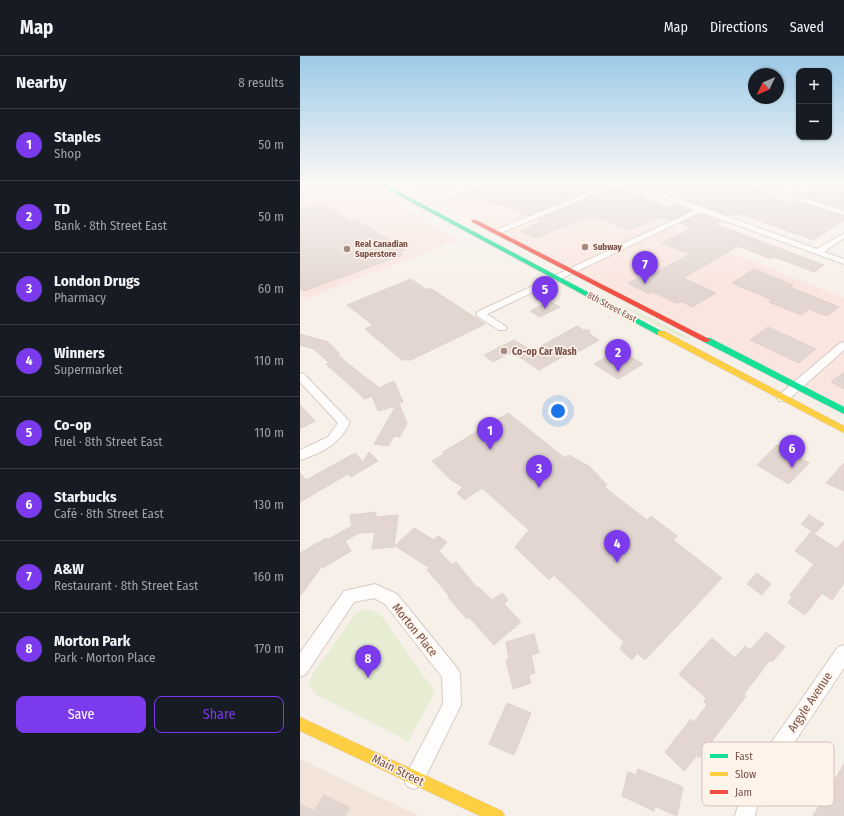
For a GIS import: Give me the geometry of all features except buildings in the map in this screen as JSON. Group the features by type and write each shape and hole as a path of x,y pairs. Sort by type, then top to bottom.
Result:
{"main road":[{"name":"8th Street East","path":"446,219 844,430"},
{"name":"8th Street East","path":"470,219 844,411"},
{"name":"Main Street","path":"300,724 497,816"}],"street":[{"path":"495,232 527,219"},
{"path":"502,328 480,314 680,219"},
{"path":"727,219 844,262"},
{"path":"818,252 844,235"},
{"path":"783,398 844,345"},
{"path":"300,376 344,422 340,433 327,443 300,455"},
{"name":"Morton Place","path":"300,668 349,596 375,591 390,599 451,674 452,705 414,778"},
{"name":"Argyle Avenue","path":"783,742 844,653"},
{"name":"Argyle Avenue","path":"745,816 747,806"}],"shaded area":[{"name":"Real Canadian Superstore","path":"300,219 423,219 458,240 304,299 300,296"},
{"path":"470,219 648,219 844,298 844,411"},
{"path":"300,759 419,816 300,816"}],"green space":[{"path":"620,305 647,316 690,338 689,340 665,330"},
{"path":"367,609 380,614 435,692 408,741 317,695 308,684 314,672 356,613"}],"traffic: fast":[{"path":"447,219 661,333"},
{"path":"707,340 844,411"}],"traffic: slow":[{"path":"661,333 844,430"},
{"path":"300,724 497,816"}],"traffic: jam":[{"path":"474,221 707,340"}],"place":[{"name":"Subway","path":"585,247"},
{"name":"Real Canadian Superstore","path":"347,249"},
{"name":"A&W","path":"645,284"},
{"name":"Co-op","path":"545,309"},
{"name":"Co-op Car Wash","path":"504,351"},
{"name":"TD","path":"618,372"},
{"name":"Staples","path":"490,450"},
{"name":"Starbucks","path":"792,468"},
{"name":"London Drugs","path":"539,488"},
{"name":"Winners","path":"617,563"},
{"name":"Morton Park","path":"368,678"}]}
